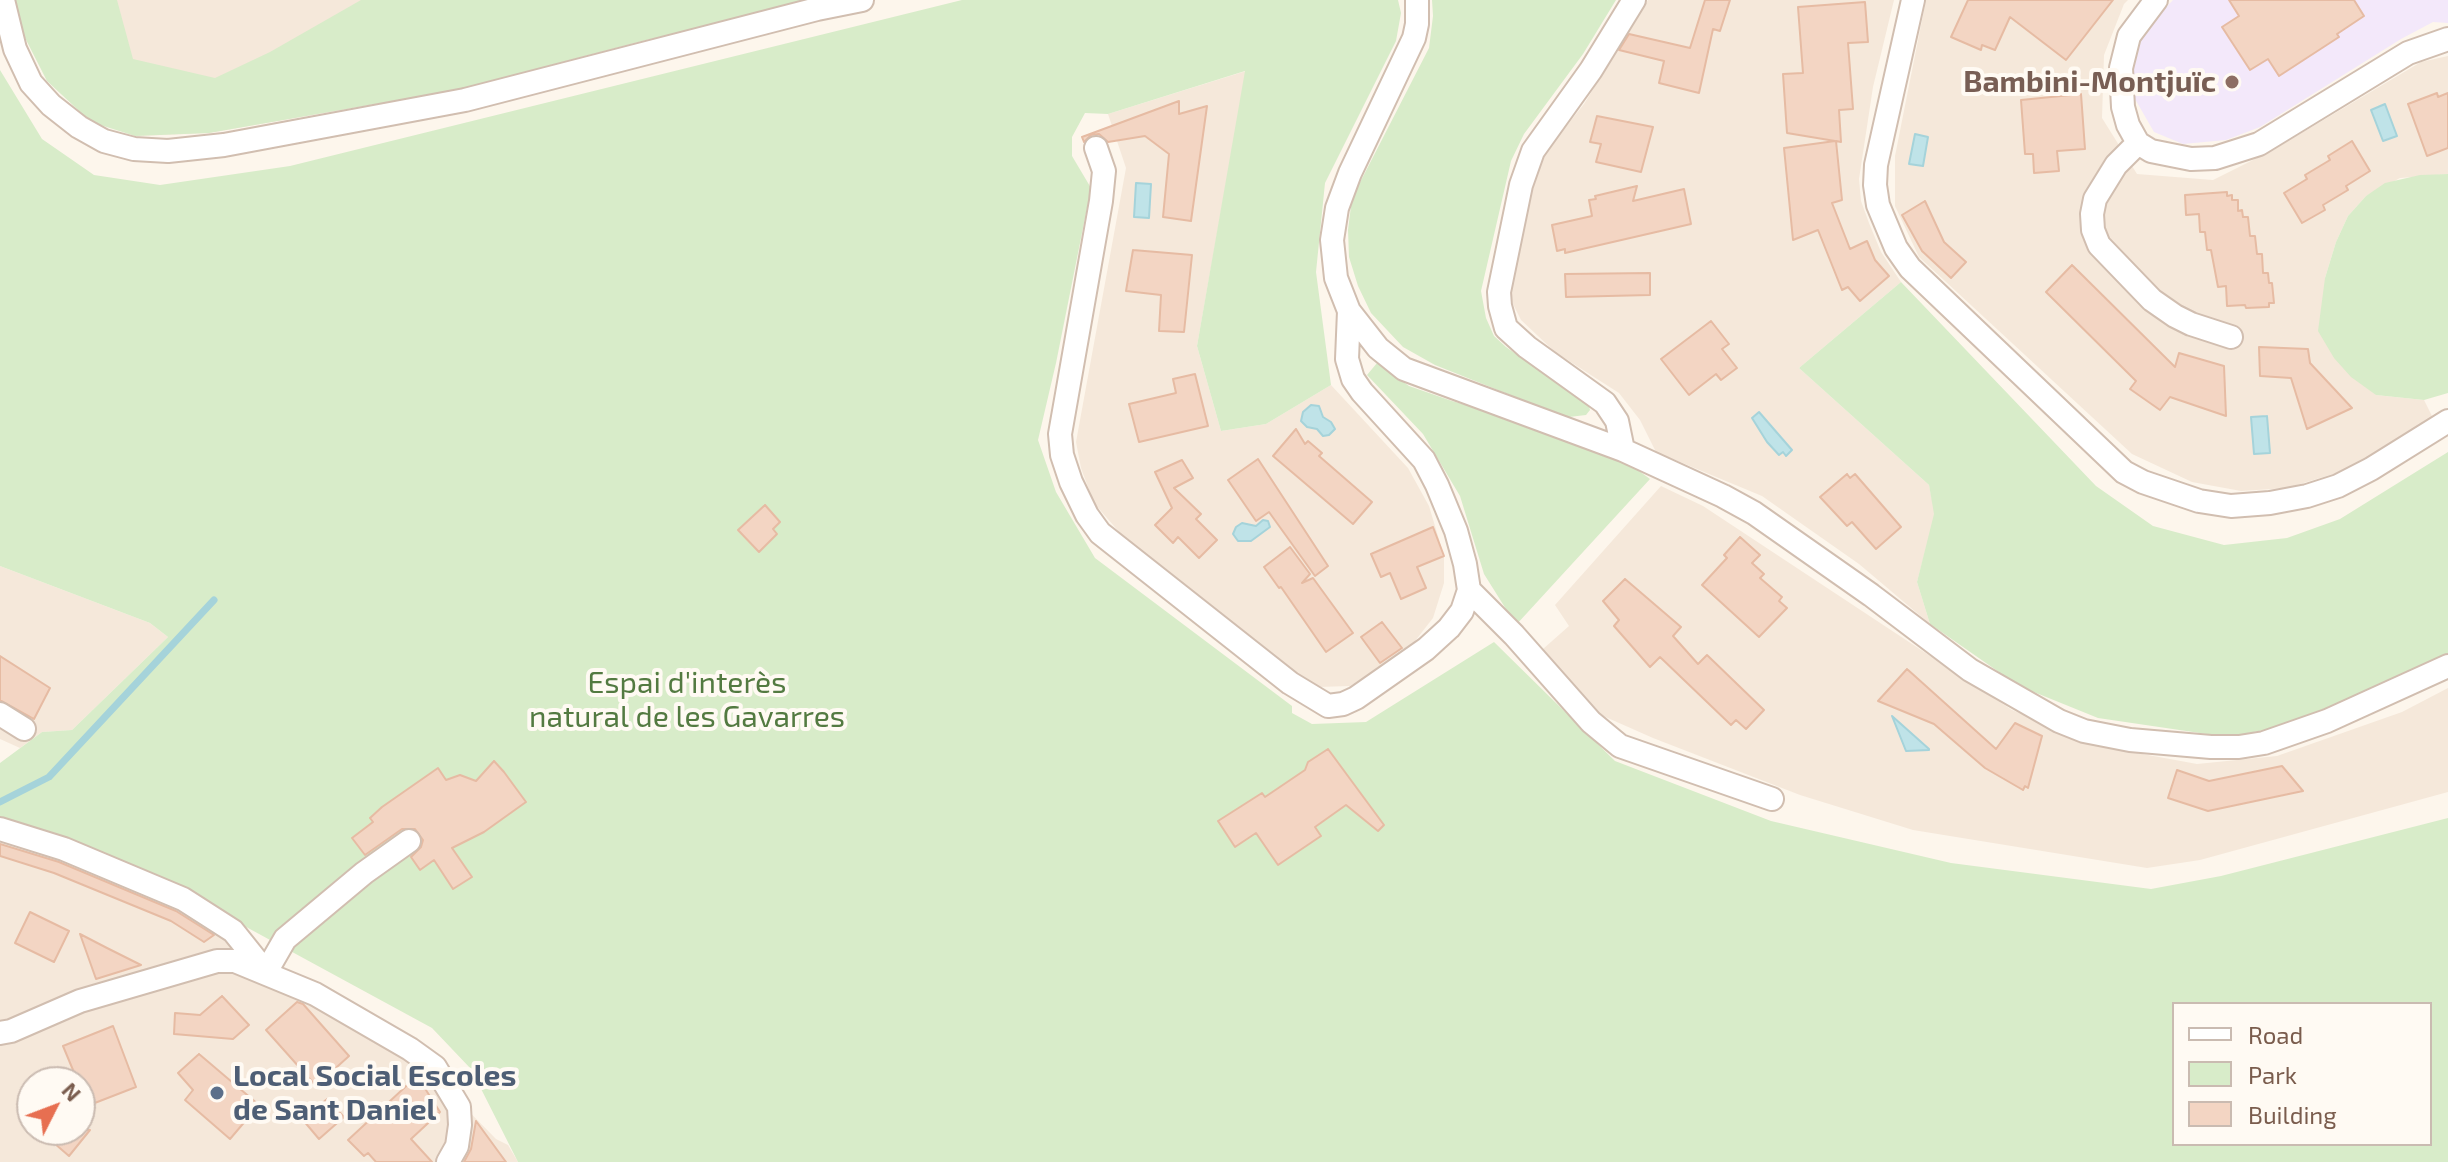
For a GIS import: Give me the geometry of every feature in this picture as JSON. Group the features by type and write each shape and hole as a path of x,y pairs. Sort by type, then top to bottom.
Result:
{"street":[{"path":"3,0 15,49 31,83 51,105 79,127 104,141 134,149 168,151 224,145 465,100 862,0"},
{"path":"1417,0 1414,38 1337,208 1332,240 1336,278 1349,311 1378,348 1404,369 1623,450 1723,496 1754,513 1997,687 2059,721 2107,737 2211,747 2264,743 2327,721 2448,666"},
{"path":"1623,450 1617,421 1605,403 1527,347 1506,328 1499,292 1521,185 1533,151 1591,70 1634,0"},
{"path":"1913,0 1876,165 1878,205 1896,248 1910,268 2124,472 2143,482 2199,501 2231,506 2270,503 2338,486 2448,421"},
{"path":"2156,0 2129,36 2121,68 2123,107 2138,143 2151,151 2191,159 2238,152 2259,144 2408,53 2448,39"},
{"path":"2138,143 2116,165 2095,199 2093,230 2099,245 2152,300 2191,324 2231,337"},
{"path":"1096,148 1104,171 1101,201 1060,434 1062,455 1071,482 1087,515 1100,533 1279,675 1328,706 1356,698 1426,649 1462,611 1469,590 1452,519 1424,460 1353,379 1347,359 1349,311"},
{"path":"1469,590 1514,635 1591,722 1620,746 1772,799"},
{"path":"0,714 24,729"},
{"path":"0,829 64,849 183,899 233,931 266,972"},
{"path":"266,972 285,939 364,873 409,841"},
{"path":"0,1033 80,1001 217,961 235,961 315,994 435,1067 459,1107 457,1146 448,1162"}],"shaded area":[{"path":"16,0 815,0 455,90 209,133 135,136 47,81"},
{"path":"1648,0 1894,0 1873,87 1859,179 1861,201 1869,223 1881,252 1901,282 1799,368 1929,485 1935,514 1917,582 1930,624 1859,564 1762,496 1656,452 1640,420 1619,393 1555,352 1521,320 1513,304 1510,291 1536,164 1584,104"},
{"path":"1926,0 2128,0 2104,55 2102,118 2137,174 2213,180 2273,150 2421,62 2448,56 2448,174 2400,178 2366,196 2348,216 2325,278 2376,395 2424,400 2434,420 2356,467 2287,488 2241,491 2192,482 2132,454 1919,257 1895,206 1895,156"},
{"name":"Bambini-Montjuïc","path":"2173,0 2448,0 2448,23 2433,22 2401,39 2260,127 2226,140 2183,144 2154,132 2135,99 2131,65 2142,33"},
{"path":"1246,71 1197,346 1221,431 1266,424 1331,385 1408,468 1429,506 1444,556 1444,583 1433,618 1408,650 1350,686 1318,687 1295,673 1120,533 1094,503 1081,468 1076,442 1126,168 1108,114"},
{"path":"1661,486 1703,506 2012,710 2099,746 2197,764 2277,756 2402,712 2448,688 2448,792 2200,860 2147,868 1913,830 1800,795 1653,738 1601,715 1543,649 1569,626 1555,605"},
{"path":"0,566 150,623 168,637 72,730 42,732 20,748 0,739"},
{"path":"0,831 220,925 293,989 433,1075 496,1139 508,1145 518,1162 0,1162"}],"green space":[{"path":"16,0 117,0 133,59 215,78 270,52 361,0 815,0 455,90 209,133 135,136 91,122 47,81 19,26"},
{"name":"Espai d'interès natural de les Gavarres","path":"962,0 1398,0 1401,13 1396,41 1325,183 1316,272 1331,385 1266,424 1221,431 1197,346 1245,71 1108,114 1085,113 1072,137 1072,156 1091,188 1038,440 1056,492 1095,558 1292,706 1292,713 1312,724 1366,722 1494,642 1615,761 1771,821 1951,863 2151,889 2221,876 2448,818 2448,1162 518,1162 471,1069 432,1028 191,897 0,825 0,763 42,732 72,730 168,637 150,623 0,566 0,70 42,139 94,175 160,185 290,166"},
{"path":"1432,0 1616,0 1583,54 1524,134 1511,161 1481,291 1486,318 1494,336 1589,406 1586,415 1569,417 1543,408 1435,365 1403,347 1371,313 1358,286 1349,257 1352,198 1429,48"},
{"path":"2448,174 2448,393 2424,400 2376,395 2351,377 2334,358 2318,331 2325,278 2336,242 2348,216 2366,196 2385,183 2420,175"},
{"path":"1901,282 2096,486 2153,526 2224,545 2287,538 2340,519 2448,452 2448,653 2398,678 2280,727 2227,737 2098,718 2019,686 1930,624 1917,582 1934,514 1929,485 1799,368"},
{"path":"1377,363 1409,386 1517,420 1631,465 1650,479 1516,625 1484,574 1460,496 1423,434 1367,375"}],"water":[{"path":"2385,104 2397,136 2383,141 2371,110"},
{"path":"1915,134 1928,137 1923,166 1909,164"},
{"path":"1136,183 1151,184 1149,218 1134,217"},
{"path":"1311,405 1319,406 1323,417 1331,422 1335,429 1329,435 1323,436 1317,429 1307,427 1301,421 1303,412"},
{"path":"1759,412 1792,450 1786,456 1783,452 1779,455 1767,442 1752,418"},
{"path":"2267,416 2270,453 2254,454 2251,417"},
{"path":"1263,520 1268,521 1270,527 1251,541 1238,541 1233,534 1242,523 1256,526"},
{"path":"1892,716 1929,749 1929,750 1906,751"}],"building":[{"path":"1705,0 1730,0 1720,31 1713,29 1699,93 1659,83 1664,61 1619,50 1629,34 1690,48"},
{"path":"1968,0 2113,0 2066,60 2010,17 1995,50 1982,45 1981,50 1951,37"},
{"path":"2229,0 2354,0 2364,16 2337,34 2339,37 2279,76 2268,59 2250,70 2222,27 2239,16"},
{"path":"1865,2 1868,42 1848,43 1853,109 1839,110 1841,142 1836,141 1842,200 1832,203 1850,249 1867,241 1875,260 1889,276 1860,301 1848,287 1842,290 1818,230 1793,240 1784,148 1835,141 1787,133 1783,74 1803,73 1798,7"},
{"path":"2437,93 2438,97 2448,93 2448,148 2427,156 2408,104"},
{"path":"2081,94 2085,149 2057,151 2059,171 2034,173 2033,154 2025,154 2021,100"},
{"path":"1179,101 1179,114 1207,106 1191,221 1163,217 1169,154 1145,136 1108,142 1099,134 1091,135 1084,142 1082,137"},
{"path":"1597,116 1653,127 1641,172 1596,162 1601,144 1590,142"},
{"path":"2352,141 2370,171 2346,186 2348,190 2323,205 2325,210 2302,223 2284,193 2307,179 2305,175 2330,160 2328,156"},
{"path":"1637,186 1633,201 1684,189 1691,224 1565,253 1565,249 1557,251 1552,225 1592,216 1589,200 1596,199 1595,196"},
{"path":"2227,192 2227,196 2232,195 2232,200 2238,200 2238,211 2242,210 2243,217 2248,217 2250,236 2255,236 2257,254 2262,254 2263,273 2268,273 2269,283 2272,283 2274,303 2269,303 2269,307 2227,306 2226,286 2218,287 2211,250 2207,250 2205,232 2200,232 2199,214 2186,215 2185,195"},
{"path":"1925,201 1944,242 1966,262 1951,278 1922,251 1902,215"},
{"path":"1133,250 1192,255 1184,332 1159,331 1161,295 1126,291"},
{"path":"2072,265 2175,367 2179,353 2224,366 2226,416 2170,397 2160,410 2130,389 2136,381 2046,292"},
{"path":"1650,273 1650,295 1566,297 1565,274"},
{"path":"1711,321 1729,344 1722,349 1737,368 1721,380 1716,374 1689,395 1661,359"},
{"path":"2259,347 2308,349 2310,363 2352,408 2307,429 2291,378 2260,376"},
{"path":"1195,374 1208,426 1139,442 1129,404 1176,393 1173,379"},
{"path":"1296,429 1305,444 1308,441 1322,453 1319,456 1372,502 1353,524 1273,456"},
{"path":"1258,459 1328,566 1315,576 1269,512 1256,521 1228,480"},
{"path":"1182,460 1193,478 1174,488 1201,514 1196,519 1217,540 1199,558 1178,537 1173,543 1155,525 1172,508 1155,472"},
{"path":"1847,474 1850,478 1855,474 1901,527 1876,549 1852,522 1847,526 1820,497"},
{"path":"765,505 780,522 773,529 777,534 759,552 738,530"},
{"path":"1433,527 1444,556 1417,567 1426,588 1401,599 1390,573 1381,577 1371,554"},
{"path":"1740,537 1760,555 1752,563 1764,574 1760,578 1782,597 1779,601 1787,608 1759,637 1702,585 1727,558 1724,555"},
{"path":"1290,547 1310,574 1302,583 1313,578 1353,633 1326,652 1264,567"},
{"path":"1625,579 1681,627 1673,636 1698,664 1707,655 1764,710 1746,729 1736,720 1731,725 1660,657 1650,667 1614,626 1619,620 1603,601"},
{"path":"1382,622 1402,648 1380,663 1361,637"},
{"path":"0,656 50,688 34,719 0,700"},
{"path":"1907,669 1996,749 2015,723 2042,736 2028,788 2025,786 2023,790 1985,768 1934,724 1878,701"},
{"path":"1328,749 1384,825 1378,831 1346,805 1315,827 1321,836 1278,865 1256,833 1235,847 1218,821 1262,793 1265,797 1305,770 1308,762"},
{"path":"494,761 526,802 484,832 452,848 472,877 453,889 434,860 420,870 411,857 421,847 423,840 415,829 402,829 365,855 352,838 373,822 370,818 382,807 438,768 446,780 460,775 476,781"},
{"path":"2282,766 2303,791 2208,811 2168,798 2177,770 2209,781"},
{"path":"0,844 59,862 176,911 214,935 204,942 171,921 54,873 0,856"},
{"path":"30,912 69,931 54,962 15,943"},
{"path":"80,934 107,948 141,965 96,979"},
{"path":"222,996 249,1025 233,1039 174,1034 175,1013 200,1015"},
{"path":"297,1002 303,1004 349,1056 316,1086 266,1030"},
{"path":"113,1026 136,1087 96,1103 96,1066 71,1066 63,1046"},
{"path":"199,1054 259,1105 230,1139 185,1100 193,1090 178,1073"},
{"path":"417,1076 440,1112 411,1139 432,1162 376,1162 368,1153 364,1156 348,1140"},
{"path":"327,1099 344,1117 319,1139 303,1120"},
{"path":"476,1121 506,1162 464,1162 471,1149"},
{"path":"57,1146 77,1146 69,1156"}],"waterway":[{"path":"0,802 49,777 214,600"}],"place":[{"name":"Bambini-Montjuïc","path":"2232,82"},
{"name":"Local Social Escoles de Sant Daniel","path":"217,1093"}]}
